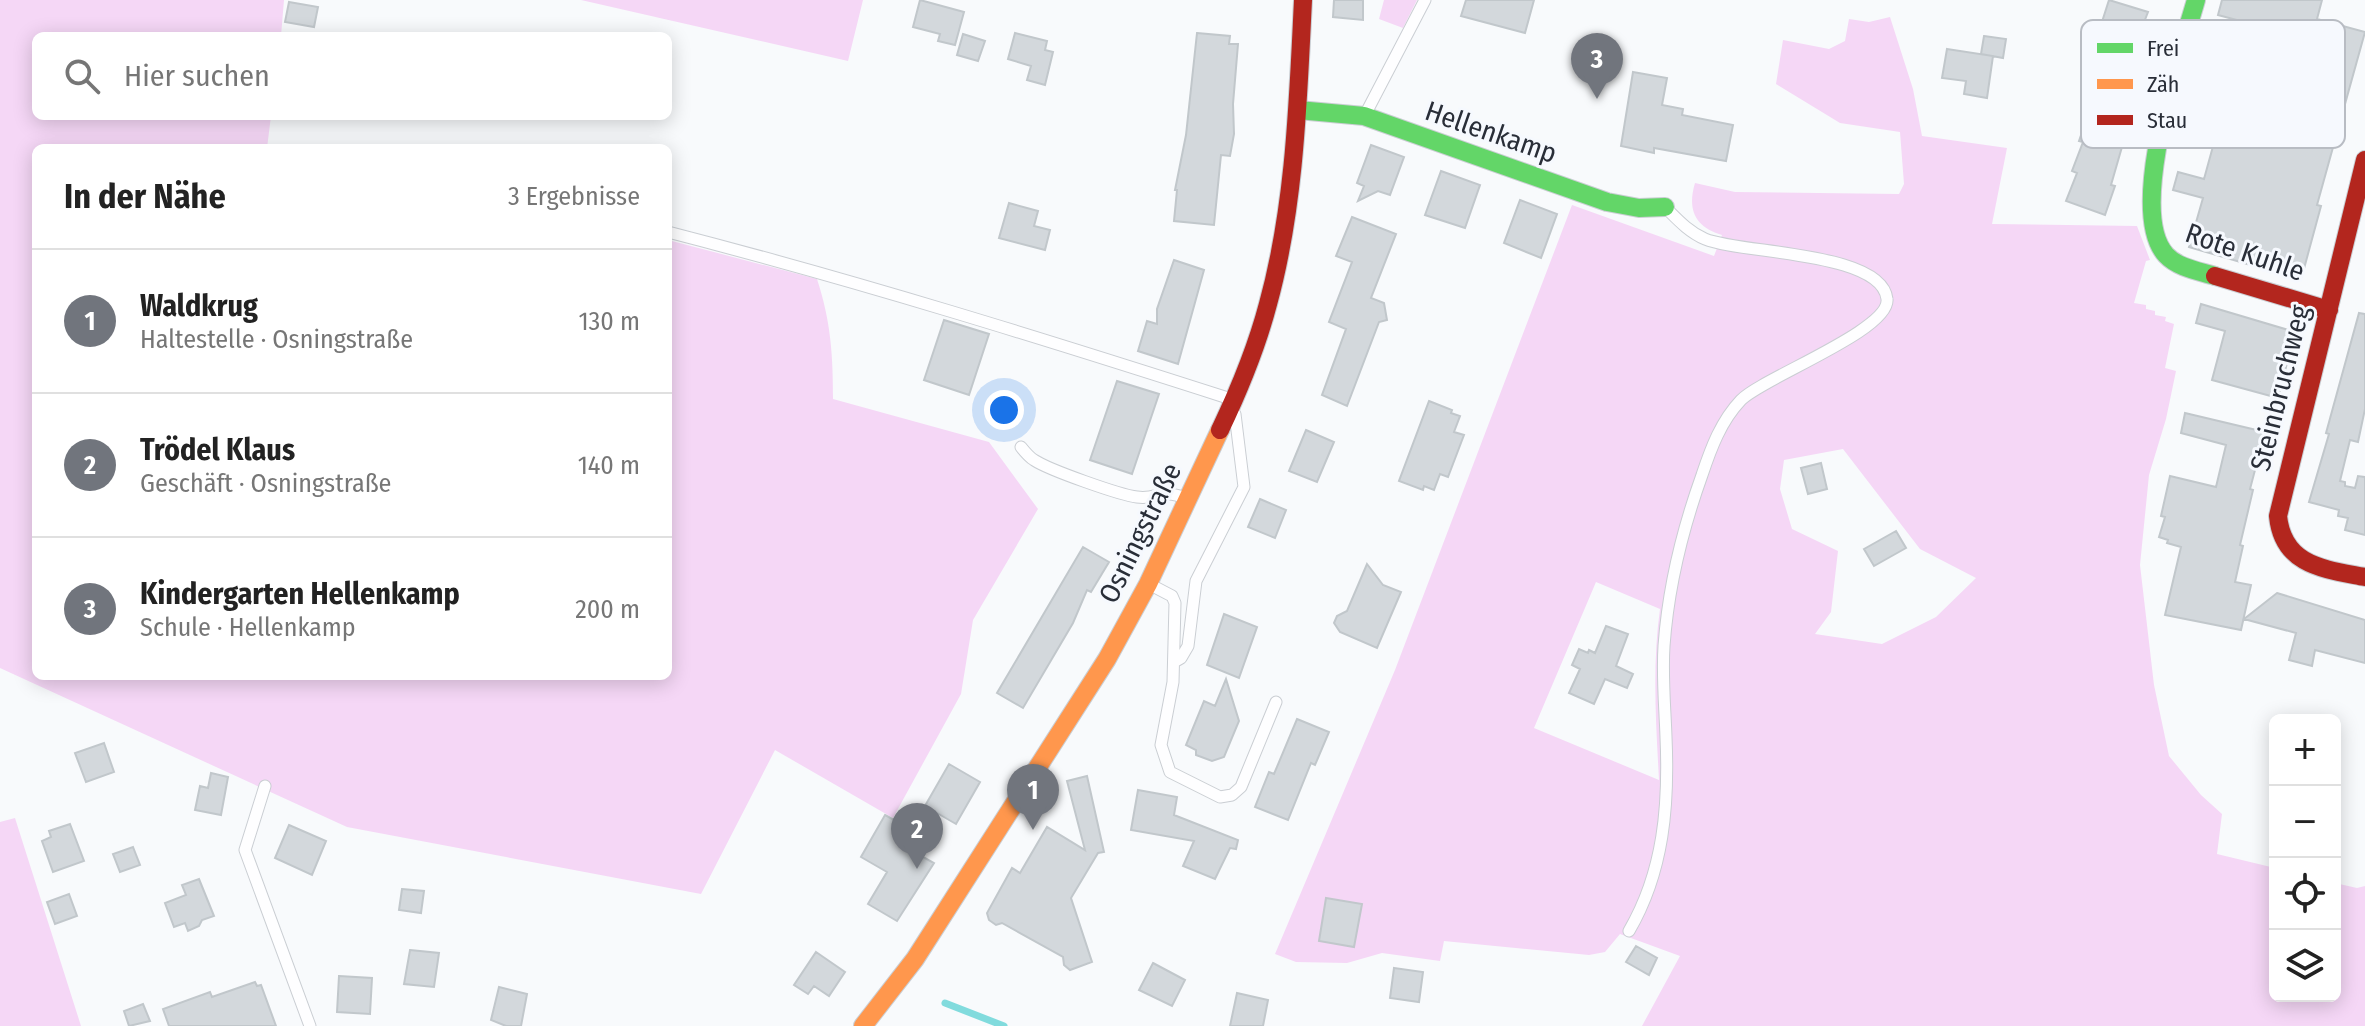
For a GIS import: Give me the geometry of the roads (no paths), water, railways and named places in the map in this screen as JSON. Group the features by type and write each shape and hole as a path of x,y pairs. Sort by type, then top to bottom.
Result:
{"street":[{"name":"Osningstraße","path":"863,1026 915,959 1085,694 1148,584 1234,400 1268,305 1281,249 1298,110 1303,0"},
{"name":"Rote Kuhle","path":"2191,20 2196,0"},
{"name":"Hellenkamp","path":"1298,110 1364,116 1607,202 1639,208 1665,207"},
{"name":"Rote Kuhle","path":"2159,148 2152,209 2156,239 2167,258 2177,264 2329,310"},
{"name":"Steinbruchweg","path":"2365,160 2283,488 2278,519 2286,546 2308,565 2365,577"}],"lane":[{"path":"1364,116 1425,0"},
{"path":"1629,931 1645,904 1655,876 1661,841 1667,775 1664,645 1669,611 1684,535 1718,432 1743,398 1846,340 1885,310 1888,300 1883,287 1868,274 1834,260 1721,244 1703,238 1682,225 1665,207"},
{"path":"672,233 854,281 1234,400 1244,487 1196,581 1188,646 1181,658 1174,662"},
{"path":"1021,447 1035,461 1050,468 1126,494 1146,497 1166,492 1189,499"},
{"path":"1148,584 1172,596 1175,603 1174,662 1161,745 1170,772 1220,797 1232,795 1241,787 1276,702"},
{"path":"265,786 245,850 310,1026"}],"waterway":[{"path":"945,1003 1004,1026"}],"place":[{"name":"Kindergarten Hellenkamp","path":"1597,99"},
{"name":"Waldkrug","path":"1033,830"},
{"name":"Trödel Klaus","path":"917,869"}]}
